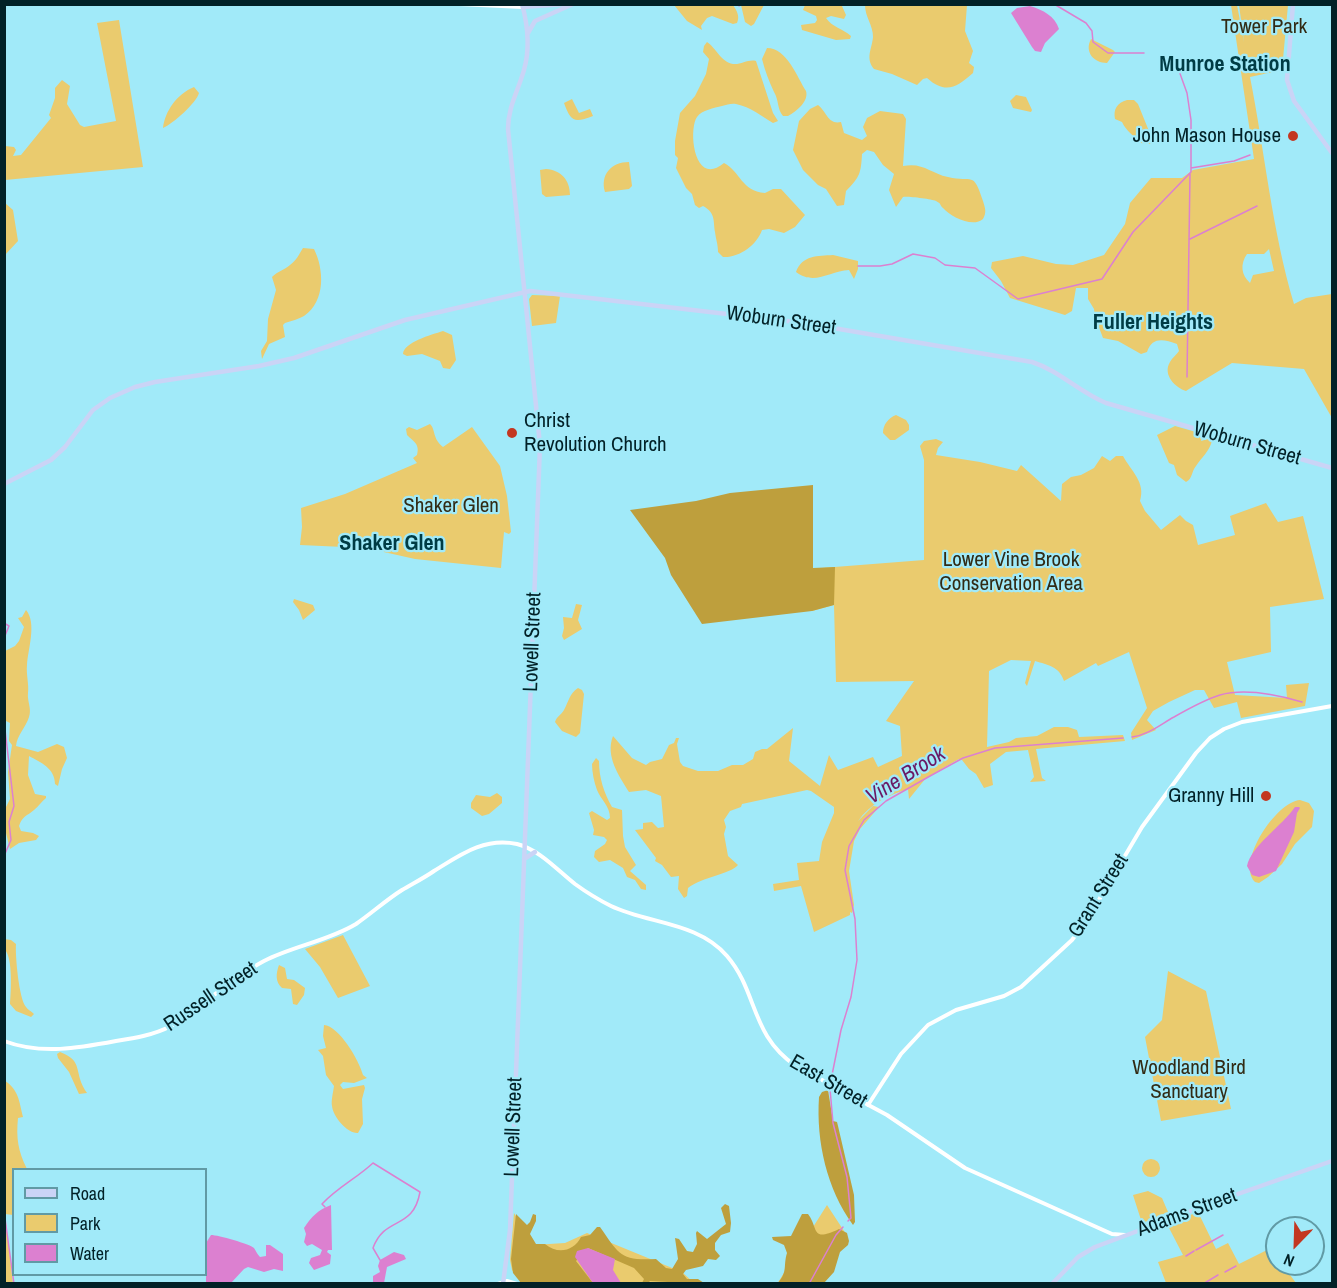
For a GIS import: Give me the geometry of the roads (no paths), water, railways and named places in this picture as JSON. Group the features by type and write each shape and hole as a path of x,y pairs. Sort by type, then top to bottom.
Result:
{"main road":[{"path":"523,6 564,4"},
{"path":"527,35 535,21 573,4"},
{"path":"1293,4 1287,80 1294,102 1332,153"},
{"name":"Lowell Street","path":"502,1283 510,1230 540,445 508,126 510,106 526,60 527,35 523,6"},
{"name":"Woburn Street","path":"4,484 55,457 68,444 91,412 117,395 148,383 294,358 405,320 525,292 550,292 804,323 1032,363 1049,369 1106,404 1332,468"},
{"path":"524,859 535,852"},
{"name":"Adams Street","path":"1052,1284 1078,1257 1109,1242 1221,1199 1332,1161"}],"street":[{"path":"459,4 523,6"},
{"name":"Grant Street","path":"868,1105 901,1054 928,1025 956,1010 1004,996 1017,989 1045,967 1072,940 1089,916 1142,827 1196,753 1210,738 1242,722 1332,706"},
{"name":"East Street","path":"402,890 457,855 474,848 498,842 525,847 535,852 576,885 609,905 631,914 687,929 712,942 728,957 739,974 761,1028 769,1041 784,1057 804,1071 895,1120 965,1168 1110,1233 1129,1234"},
{"name":"Russell Street","path":"4,1041 31,1048 58,1049 93,1046 153,1034 175,1023 246,971 282,953 347,929 402,890"},
{"path":"1109,1242 1110,1233"},
{"path":"502,1283 517,1284"}],"water":[{"path":"1030,6 1048,14 1055,20 1059,29 1045,43 1041,52 1035,51 1011,13 1017,8"},
{"path":"1295,807 1300,808 1294,832 1276,871 1259,877 1252,875 1247,866 1254,851"},
{"path":"331,1205 332,1250 327,1252 331,1255 330,1264 314,1270 309,1263 311,1258 320,1255 322,1250 312,1244 307,1246 304,1242 306,1234 304,1228 316,1214"},
{"path":"211,1235 234,1240 251,1246 260,1257 266,1256 266,1245 270,1245 283,1254 283,1271 274,1269 264,1272 248,1267 231,1283 206,1283 207,1241"},
{"path":"588,1248 615,1259 613,1270 621,1283 593,1283 575,1257 577,1251"},
{"path":"394,1252 404,1255 406,1259 387,1267 384,1283 373,1283 373,1276 380,1272 378,1266 380,1260"}],"waterway":[{"path":"1054,4 1086,23 1092,31 1093,42 1108,53 1144,53"},
{"path":"858,266 892,264 913,254 935,258 945,265 975,268 1018,299 1102,279 1133,232 1191,172 1191,120 1187,93 1174,57"},
{"path":"1191,168 1234,161 1250,155"},
{"path":"1187,377 1190,174"},
{"path":"1190,239 1257,206"},
{"path":"4,623 9,626 4,638"},
{"name":"Vine Brook","path":"1132,737 1149,732 1190,708 1220,695 1251,692 1302,702"},
{"path":"4,721 14,806 9,822 11,840 4,856"},
{"name":"Vine Brook","path":"831,1080 841,1030 851,997 857,960 855,919 845,870 849,846 864,820 886,801 963,758 995,748 1123,738"},
{"name":"Vine Brook","path":"830,1089 833,1123 847,1177 851,1218 848,1221"},
{"path":"325,1207 322,1204 328,1198 373,1163 420,1192 411,1213 384,1231 378,1238 373,1248 380,1260"},
{"path":"4,1211 12,1269"},
{"name":"Vine Brook","path":"809,1284 836,1235 843,1227"},
{"path":"1196,1250 1223,1235"},
{"path":"1186,1256 1194,1251"},
{"path":"1225,1272 1236,1266"},
{"path":"1203,1284 1218,1275"},
{"path":"13,1276 14,1284"}],"place":[{"name":"John Mason House","path":"1293,136"},
{"name":"Christ Revolution Church","path":"512,433"},
{"name":"Granny Hill","path":"1266,796"}],"district":[{"name":"Munroe Station","path":"1225,65"},
{"name":"Fuller Heights","path":"1153,323"},
{"name":"Shaker Glen","path":"392,544"}],"park label":[{"name":"Tower Park","path":"1264,27"},
{"name":"Lower Vine Brook Conservation Area","path":"1011,572"},
{"name":"Woodland Bird Sanctuary","path":"1189,1080"}]}
